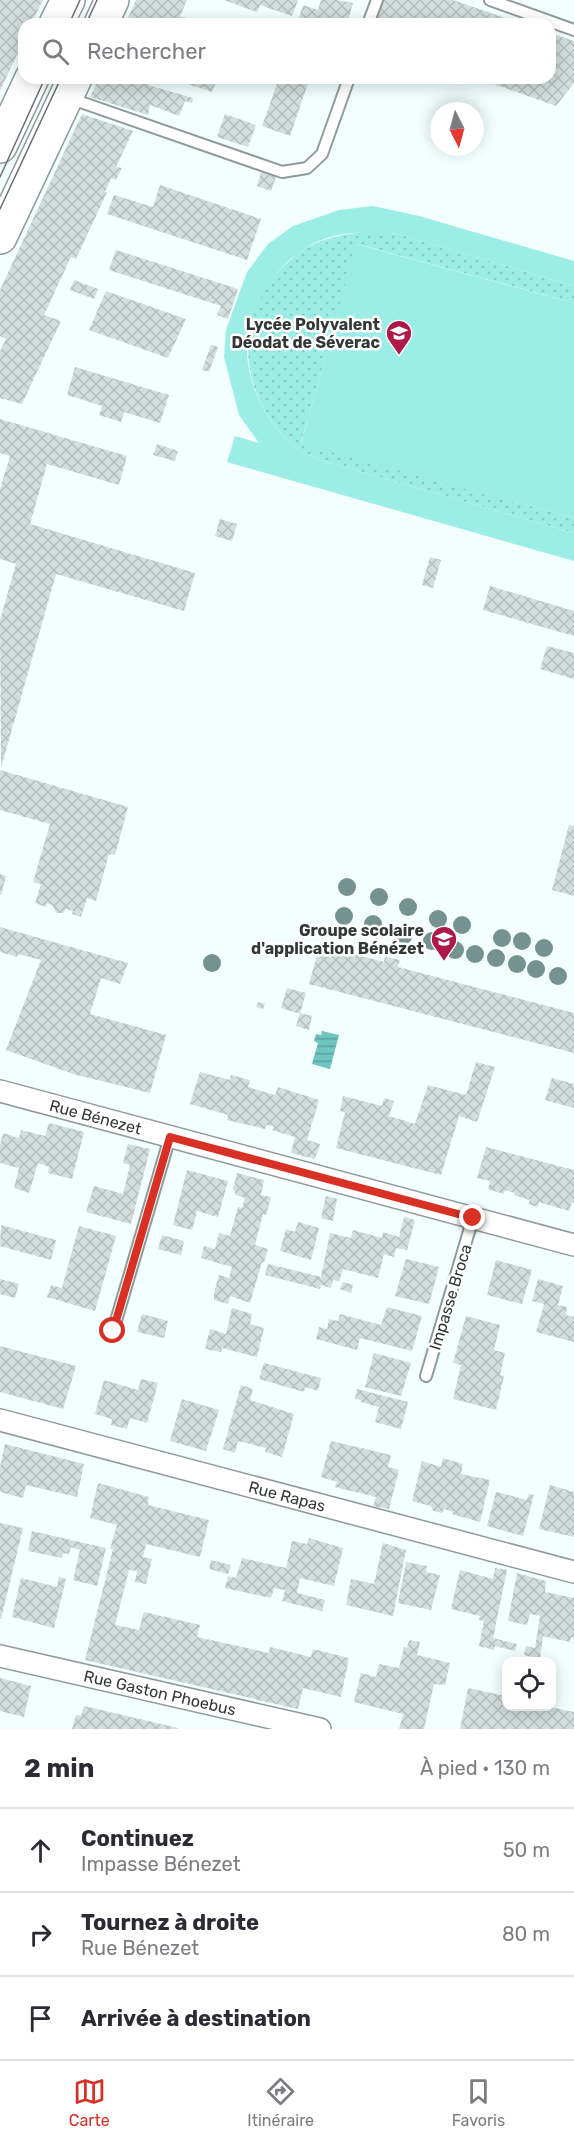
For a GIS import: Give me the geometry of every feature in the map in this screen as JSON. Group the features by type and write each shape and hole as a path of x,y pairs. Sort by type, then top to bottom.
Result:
{"main road":[{"path":"60,18 68,0"},
{"path":"104,18 112,0"},
{"path":"0,147 29,84"},
{"path":"0,237 71,87"}],"street":[{"name":"Rue Bénezet","path":"0,1091 574,1245"},
{"name":"Rue Rapas","path":"0,1420 574,1572"},
{"name":"Rue Gaston Phoebus","path":"0,1656 320,1729"}],"lane":[{"path":"370,18 377,0"},
{"path":"490,0 540,18"},
{"path":"556,24 574,30"},
{"path":"71,87 282,172 307,168 322,154 347,84"},
{"path":"113,1331 170,1137"},
{"name":"Impasse Broca","path":"426,1376 473,1218"}],"shaded area":[{"path":"373,206 419,216 574,261 574,286 398,234 350,233 319,241 304,249 280,269 256,310 247,338 247,356 257,396 264,409 291,444 323,461 574,533 574,561 227,462 235,436 259,443 239,415 224,357 226,330 247,272 268,244 293,226 339,210"},
{"path":"370,231 398,234 574,286 574,303 357,244 301,443 574,518 574,533 323,461 291,444 271,421 259,399 251,376 248,352 250,328 257,304 269,283 302,250 328,239"},
{"path":"356,244 574,303 574,518 301,444"},
{"path":"322,1031 339,1035 330,1069 312,1064 318,1043 314,1041 316,1034 321,1035"}],"building":[{"path":"0,0 43,0 34,18 18,18 18,53 0,91"},
{"path":"136,0 187,0 180,16 186,18 128,18"},
{"path":"224,0 298,0 292,16 260,5 257,12"},
{"path":"321,0 353,3 349,18 299,18 303,5 318,10"},
{"path":"381,0 453,0 505,18 374,18"},
{"path":"556,35 574,41 574,83 556,106 494,84 556,84"},
{"path":"96,84 148,84 193,98 192,103 185,101 179,116 150,105 148,115 90,97"},
{"path":"188,84 215,84 212,92"},
{"path":"277,84 308,84 290,136 262,126"},
{"path":"82,114 133,131 116,167 122,168 116,180 111,178 105,192 107,192 76,259 71,257 44,315 61,321 22,404 0,398 0,351 6,339 0,336 0,290"},
{"path":"225,114 256,125 248,147 217,137"},
{"path":"261,172 276,177 271,191 257,186"},
{"path":"160,185 261,219 247,260 107,214 114,195 153,207"},
{"path":"116,250 238,289 228,319 217,315 221,306 109,270"},
{"path":"74,280 98,289 94,299 70,290"},
{"path":"106,291 186,319 168,358 89,330"},
{"path":"211,345 218,347 209,372 202,370"},
{"path":"75,367 169,395 160,423 124,412 121,422 99,415 102,406 67,395"},
{"path":"0,419 127,456 119,485 47,464 30,524 195,573 184,611 56,574 1,768 0,620 16,564 0,559 0,489 10,456 0,453"},
{"path":"157,444 178,451 175,461 153,455"},
{"path":"220,519 237,524 232,541 215,536"},
{"path":"430,557 441,560 433,588 422,585"},
{"path":"490,586 574,611 574,636 483,610"},
{"path":"547,646 574,653 574,679 540,669"},
{"path":"0,770 128,807 115,855 109,854 96,901 87,898 81,917 66,909 63,913 56,913 53,906 47,903 46,907 35,903 41,884 33,882 50,824 0,810"},
{"path":"569,825 574,826 574,896 552,890"},
{"path":"0,874 6,876 1,895 0,895"},
{"path":"0,927 128,963 120,984 101,978 90,1014 166,1035 150,1093 73,1074 6,1050 41,960 0,952"},
{"path":"320,945 384,962 385,957 400,960 398,967 574,1013 574,1053 309,984"},
{"path":"287,988 306,993 300,1014 281,1008"},
{"path":"258,1002 265,1004 263,1009 256,1007"},
{"path":"300,1013 312,1016 309,1030 296,1026"},
{"path":"476,1062 495,1067 477,1122 459,1116 441,1175 336,1148 345,1112 340,1111 343,1096 382,1106 384,1098 394,1101 389,1116 415,1124 428,1085 466,1095"},
{"path":"200,1072 230,1080 231,1075 250,1080 248,1087 275,1095 278,1087 319,1100 307,1140 320,1144 315,1159 291,1153 295,1137 272,1130 274,1126 266,1125 265,1129 227,1120 228,1115 190,1104"},
{"path":"552,1078 574,1084 574,1108 545,1100"},
{"path":"49,1123 84,1132 72,1179 48,1173 49,1167 38,1163 29,1193 14,1188 19,1168 0,1163 3,1133 19,1138 21,1130 45,1136"},
{"path":"128,1144 150,1149 131,1224 86,1212 94,1186 123,1194 130,1165 123,1163"},
{"path":"486,1147 574,1170 574,1203 572,1202 569,1211 539,1202 538,1207 528,1204 530,1200 514,1195 515,1193 505,1190 504,1194 488,1189 490,1181 477,1178"},
{"path":"187,1170 228,1181 218,1217 197,1211 192,1230 173,1225"},
{"path":"237,1173 264,1180 261,1195 271,1197 266,1215 263,1214 255,1245 268,1249 250,1303 230,1296 228,1304 214,1300 214,1293 219,1275 229,1278 232,1267 201,1258 204,1246 215,1249 219,1233 230,1236 238,1207 242,1208 245,1198 236,1195 233,1189"},
{"path":"326,1196 337,1199 333,1221 321,1218"},
{"path":"404,1217 415,1220 407,1250 396,1248 394,1257 384,1254 378,1278 343,1269 339,1281 333,1280 331,1288 321,1285 320,1289 265,1275 268,1264 321,1277 330,1233 351,1238 353,1230 382,1238 383,1232 399,1237"},
{"path":"298,1222 319,1228 311,1260 280,1251 286,1229 295,1232"},
{"path":"1,1225 56,1240 51,1260 0,1246"},
{"path":"79,1226 116,1236 95,1311 47,1297 51,1285 62,1288"},
{"path":"162,1235 184,1241 181,1255 158,1249"},
{"path":"406,1259 439,1267 429,1304 395,1296"},
{"path":"496,1260 532,1270 522,1304 487,1295"},
{"path":"0,1279 19,1284 15,1298 0,1294"},
{"path":"538,1279 563,1286 558,1305 567,1307 566,1315 574,1317 574,1342 536,1332 544,1304 532,1301"},
{"path":"343,1282 353,1285 351,1293 340,1289"},
{"path":"387,1307 422,1316 412,1351 360,1338 357,1350 316,1339 319,1327 327,1329 329,1319 338,1321 340,1314 381,1325"},
{"path":"232,1308 252,1314 250,1324 264,1328 257,1357 222,1348 221,1352 205,1349 210,1329 226,1334"},
{"path":"142,1314 168,1321 164,1338 137,1332"},
{"path":"466,1316 500,1325 494,1350 505,1353 500,1375 504,1376 496,1410 453,1399 461,1365 453,1363"},
{"path":"0,1346 76,1366 63,1409 0,1392"},
{"path":"374,1353 411,1363 401,1396 365,1387"},
{"path":"264,1363 321,1378 318,1391 305,1387 304,1392 259,1379"},
{"path":"141,1379 158,1383 147,1423 130,1418 127,1429 111,1425 112,1419 95,1414 104,1380 138,1390"},
{"path":"241,1385 253,1389 250,1400 294,1414 282,1457 265,1452 266,1448 238,1441 235,1453 223,1449"},
{"path":"357,1389 408,1402 401,1429 375,1422 379,1407 355,1399"},
{"path":"182,1399 219,1410 206,1451 170,1441"},
{"path":"331,1441 391,1455 388,1467 399,1470 389,1509 373,1506 376,1497 335,1487 337,1482 321,1477"},
{"path":"5,1444 84,1464 77,1497 26,1485 23,1498 0,1492 0,1467"},
{"path":"443,1458 463,1464 461,1474 490,1480 480,1522 452,1514 453,1512 444,1509 442,1513 433,1511 431,1506 412,1501 422,1461 441,1467"},
{"path":"98,1483 149,1497 148,1505 209,1520 200,1557 146,1544 143,1557 152,1559 146,1584 135,1582 137,1571 129,1570 115,1625 139,1630 144,1612 200,1625 197,1637 269,1653 270,1647 311,1657 313,1649 349,1658 341,1697 303,1688 298,1709 85,1660 117,1525 90,1518"},
{"path":"550,1485 574,1492 574,1537 539,1529"},
{"path":"496,1492 527,1500 529,1494 534,1495 523,1536 487,1526"},
{"path":"0,1523 23,1528 1,1619 0,1619"},
{"path":"32,1531 106,1548 97,1586 73,1580 80,1550 71,1547 69,1554 63,1553 62,1558 28,1551"},
{"path":"309,1538 343,1548 334,1586 300,1578 297,1593 325,1600 322,1611 282,1601 285,1590 274,1588 271,1598 225,1588 228,1576 236,1578 242,1558 286,1568 292,1541 307,1544"},
{"path":"383,1543 406,1550 393,1616 346,1605 351,1579 374,1584"},
{"path":"211,1560 231,1565 228,1574 209,1569"},
{"path":"406,1562 427,1566 426,1572 440,1575 431,1610 398,1603"},
{"path":"495,1568 507,1570 493,1638 517,1644 515,1651 495,1646 494,1650 479,1646 484,1621 479,1620 480,1616 451,1609 460,1570 493,1579"},
{"path":"517,1573 546,1581 545,1592 574,1598 574,1638 571,1637 570,1642 543,1636 540,1657 524,1655 526,1646 535,1648 540,1616 530,1614 527,1625 508,1621"},
{"path":"59,1577 66,1579 54,1628 12,1617 21,1578 57,1587"},
{"path":"409,1640 420,1642 417,1655 450,1663 445,1685 434,1684 424,1729 399,1729 403,1714 354,1702 361,1673 376,1677 379,1664 399,1668 404,1647 407,1648"},
{"path":"0,1678 31,1686 24,1717 0,1711"},
{"path":"468,1688 502,1695 502,1711 556,1711 556,1708 574,1712 574,1729 460,1729"},
{"path":"84,1706 178,1729 72,1729 76,1715 81,1716"}],"tram line":[{"path":"72,18 80,0"},
{"path":"89,18 97,0"},
{"path":"0,177 42,84"},
{"path":"0,209 58,84"}],"place":[{"name":"Lycée Polyvalent Déodat de Séverac","path":"399,356"},
{"name":"Groupe scolaire d'application Bénézet","path":"444,962"}],"route":[{"path":"113,1331 170,1137 473,1218"}]}
